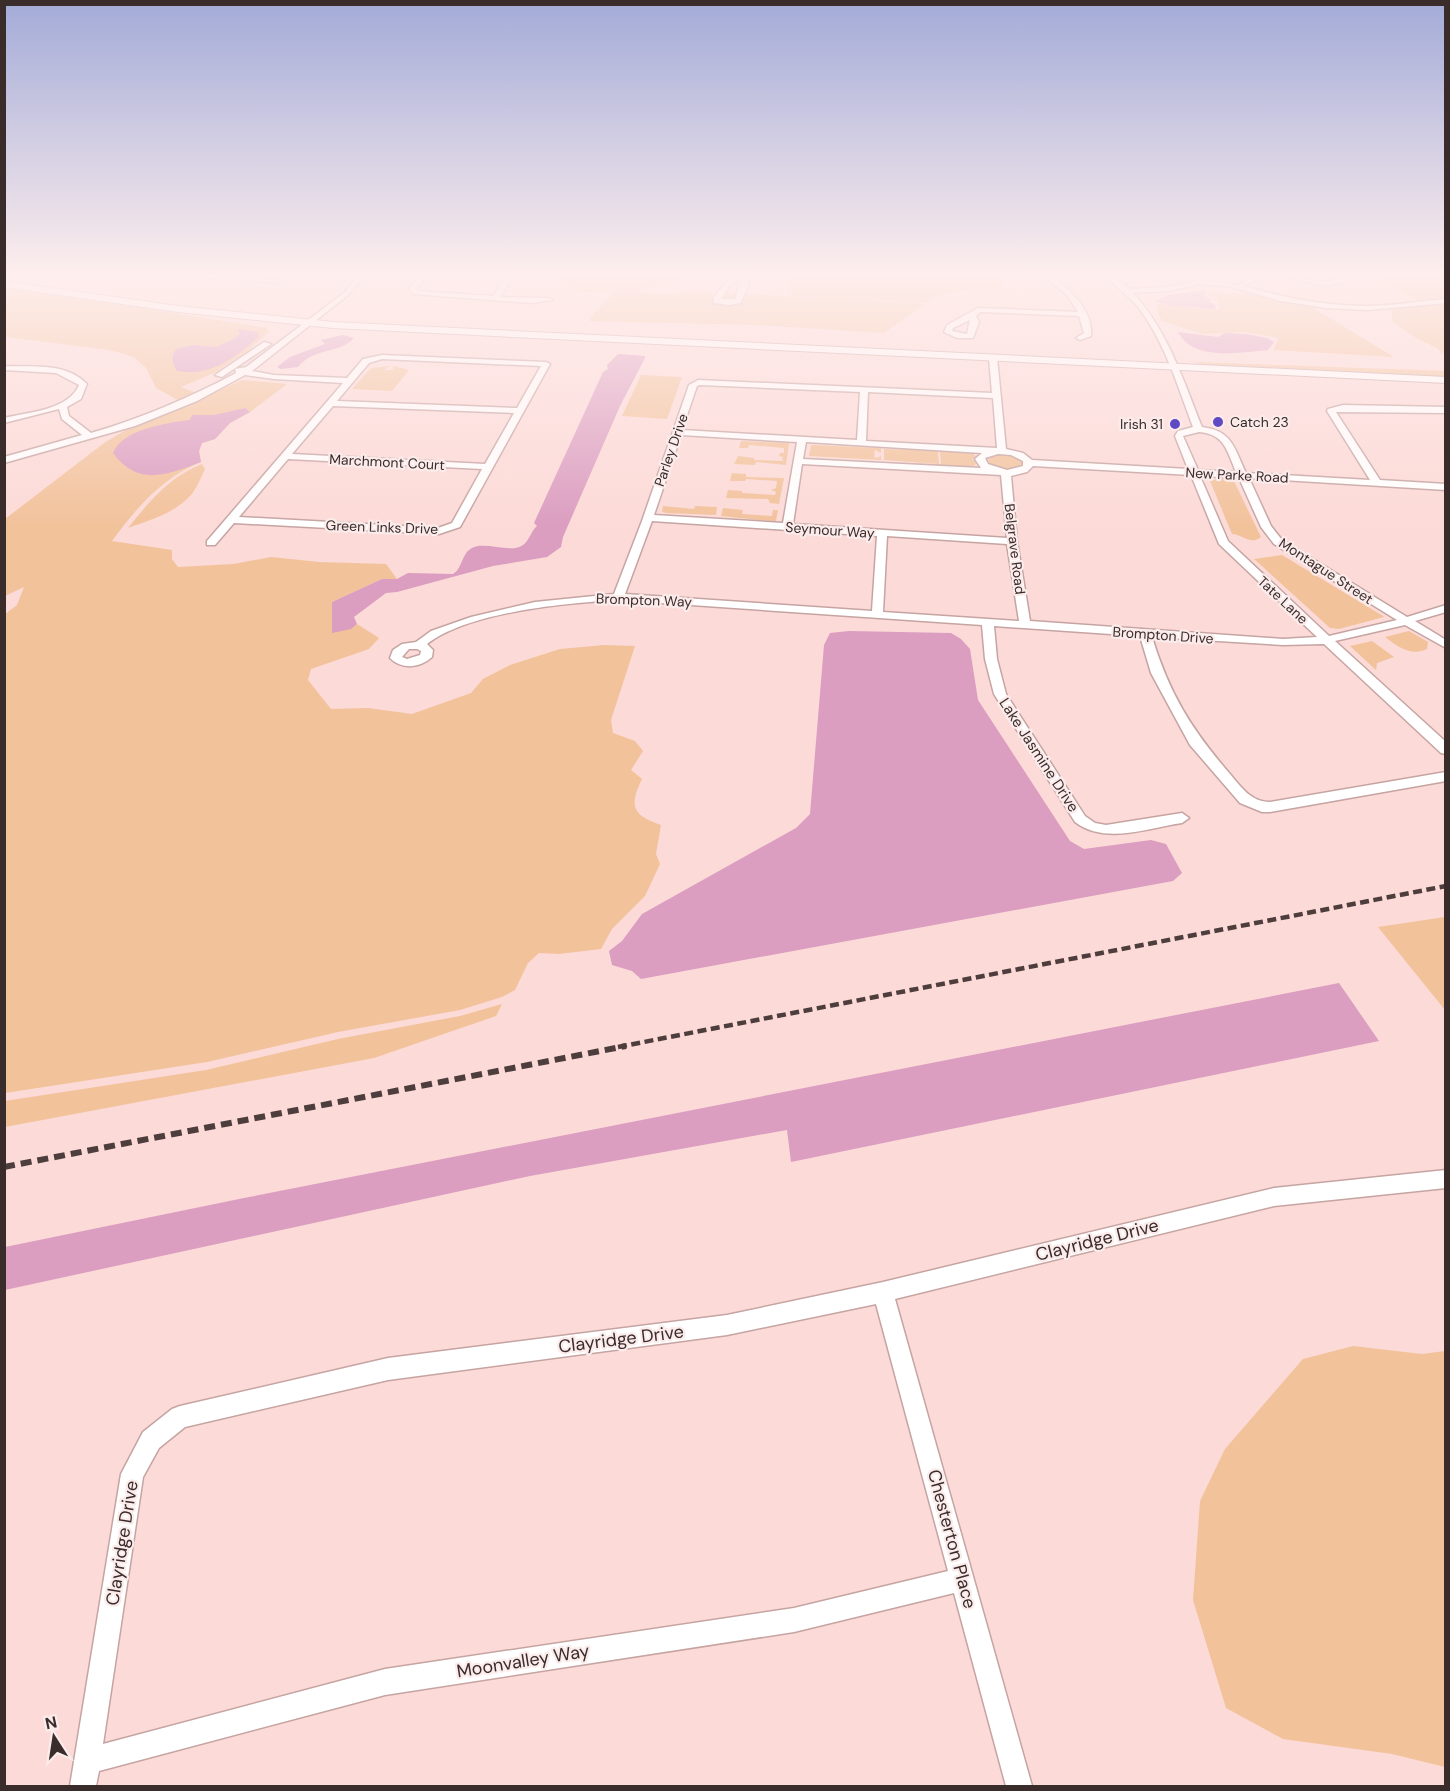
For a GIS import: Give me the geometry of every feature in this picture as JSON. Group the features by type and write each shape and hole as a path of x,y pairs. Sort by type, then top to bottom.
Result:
{"main road":[{"path":"1063,360 1446,369"},
{"path":"1125,360 1446,380"}],"street":[{"path":"89,436 147,412 244,360"},
{"path":"4,460 132,424 172,409 244,372 261,360"},
{"name":"Green Links Drive","path":"211,543 366,361 370,360"},
{"name":"Green Links Drive","path":"231,520 447,530 456,525 547,361 487,360"},
{"path":"993,360 997,451"},
{"path":"1171,362 1198,429"},
{"path":"4,368 46,369 76,378 83,384 78,397 62,406 4,422"},
{"path":"230,369 285,378 349,381"},
{"name":"Parley Drive","path":"618,597 648,518 693,385 698,382 996,396"},
{"path":"861,442 864,390"},
{"path":"330,403 519,411"},
{"path":"62,406 65,417 89,436"},
{"path":"1376,482 1331,411 1343,408 1446,410"},
{"name":"Tate Lane","path":"1198,429 1181,433 1179,436 1223,542 1446,750"},
{"name":"Montague Street","path":"1198,429 1217,433 1226,439 1266,527 1278,542 1405,621"},
{"path":"677,432 997,451 1023,456 1029,463 1025,470 1020,472 1001,472 798,461"},
{"path":"787,527 802,439"},
{"path":"997,451 982,456 980,460 984,466 1001,472"},
{"name":"Marchmont Court","path":"286,456 489,467"},
{"name":"New Parke Road","path":"1029,463 1446,487"},
{"name":"Belgrave Road","path":"1001,472 1025,625"},
{"name":"Seymour Way","path":"648,518 1012,541"},
{"path":"877,615 882,533"},
{"name":"Brompton Way","path":"419,645 425,638 443,630 502,611 551,602 618,597 877,615"},
{"name":"Brompton Drive","path":"877,615 1283,642 1326,640 1405,621 1446,608"},
{"path":"1405,621 1446,645"},
{"name":"Lake Jasmine Drive","path":"988,623 991,666 1000,694 1080,819 1098,830 1106,830 1182,818"},
{"path":"1145,634 1157,673 1195,742 1239,794 1253,804 1270,807 1446,776"},
{"name":"Clayridge Drive","path":"83,1786 132,1474 151,1440 180,1417 388,1369 727,1325 883,1292 1274,1197 1446,1179"},
{"name":"Chesterton Place","path":"883,1292 1019,1786"},
{"name":"Moonvalley Way","path":"87,1761 385,1682 794,1620 963,1580"}],"shaded area":[{"path":"137,360 234,360 214,373 181,387 205,397 242,380 287,384 250,412 230,423 215,439 202,443 199,451 201,462 187,468 162,485 131,517 112,541 172,550 172,559 178,567 233,564 271,557 319,562 386,564 397,579 382,579 332,602 350,629 357,624 379,638 369,649 311,669 308,680 331,709 368,708 412,714 471,693 483,679 510,665 560,649 604,645 635,646 611,720 613,733 635,741 643,751 631,770 642,779 635,796 635,803 639,813 661,825 656,854 660,864 645,896 612,929 601,949 559,954 539,953 528,963 515,990 502,997 460,1010 338,1032 207,1062 5,1093 4,615 17,605 24,587 5,596 5,519 104,443 124,431 187,405 156,388 146,368"},
{"path":"173,360 230,360 211,368 189,372 177,371"},
{"path":"287,360 306,360 298,367 281,369 277,367"},
{"path":"612,360 644,360 620,406 563,537 561,547 547,557 493,566 386,593 354,617 357,624 351,629 332,633 332,602 382,579 397,579 408,573 453,574 468,551 477,546 512,548 525,543 537,526 534,523 603,372 608,369 607,365"},
{"path":"1192,362 1445,371 1445,378 1213,366"},
{"path":"390,366 384,370 393,370 393,366 409,370 392,391 352,389 371,368"},
{"path":"641,375 682,377 667,419 622,416"},
{"path":"245,408 250,412 230,423 215,439 202,443 199,451 201,462 176,471 154,475 143,474 123,464 113,453 126,438 146,429 190,420 192,415 214,415"},
{"path":"741,441 789,443 786,465 756,462 755,465 734,464 738,456 754,458 754,460 785,461 779,456 780,453 784,453 784,448 749,445 748,448 739,448"},
{"path":"811,445 881,448 881,453 875,450 874,457 878,458 881,455 881,460 809,456"},
{"path":"884,446 968,451 974,454 976,457 972,459 977,463 966,468 883,463 941,464 940,451"},
{"path":"884,449 938,451 939,464 884,460"},
{"path":"998,453 1013,455 1023,461 1023,465 1007,470 989,464 988,457"},
{"path":"202,464 205,469 193,492 185,501 162,515 128,528 152,499 170,483 190,469"},
{"path":"732,473 746,474 746,477 784,478 779,504 770,503 768,499 726,498 728,490 775,495 776,492 771,490 776,488 777,481 746,479 745,481 730,481"},
{"path":"1221,478 1234,481 1261,537 1250,540 1232,534 1210,481"},
{"path":"663,506 694,509 695,506 717,507 716,515 667,513 662,512"},
{"path":"723,508 743,510 742,514 772,516 773,510 778,510 776,521 770,521 721,516"},
{"path":"1282,555 1384,617 1339,629 1330,628 1254,559"},
{"path":"849,631 951,633 961,639 970,649 978,700 1070,841 1084,849 1151,840 1166,844 1182,873 1173,881 641,979 632,971 612,965 609,951 622,941 642,914 796,828 810,814 824,645 830,633"},
{"path":"1409,631 1428,642 1427,649 1410,651 1399,647 1385,637"},
{"path":"1372,641 1394,657 1377,663 1376,670 1350,646"},
{"path":"1446,917 1445,1010 1378,927"},
{"path":"1339,983 1379,1041 791,1162 787,1130 530,1176 5,1290 5,1247"},
{"path":"502,1004 496,1016 374,1058 5,1127 5,1101 206,1070 338,1039 460,1016"},
{"path":"1353,1346 1422,1354 1445,1351 1445,1767 1392,1754 1283,1739 1226,1708 1193,1600 1200,1501 1225,1449 1303,1359"}],"railway":[{"path":"618,1047 1446,886"},
{"path":"4,1167 626,1046"}],"place":[{"name":"Catch 23","path":"1218,422"},
{"name":"Irish 31","path":"1175,424"}]}
